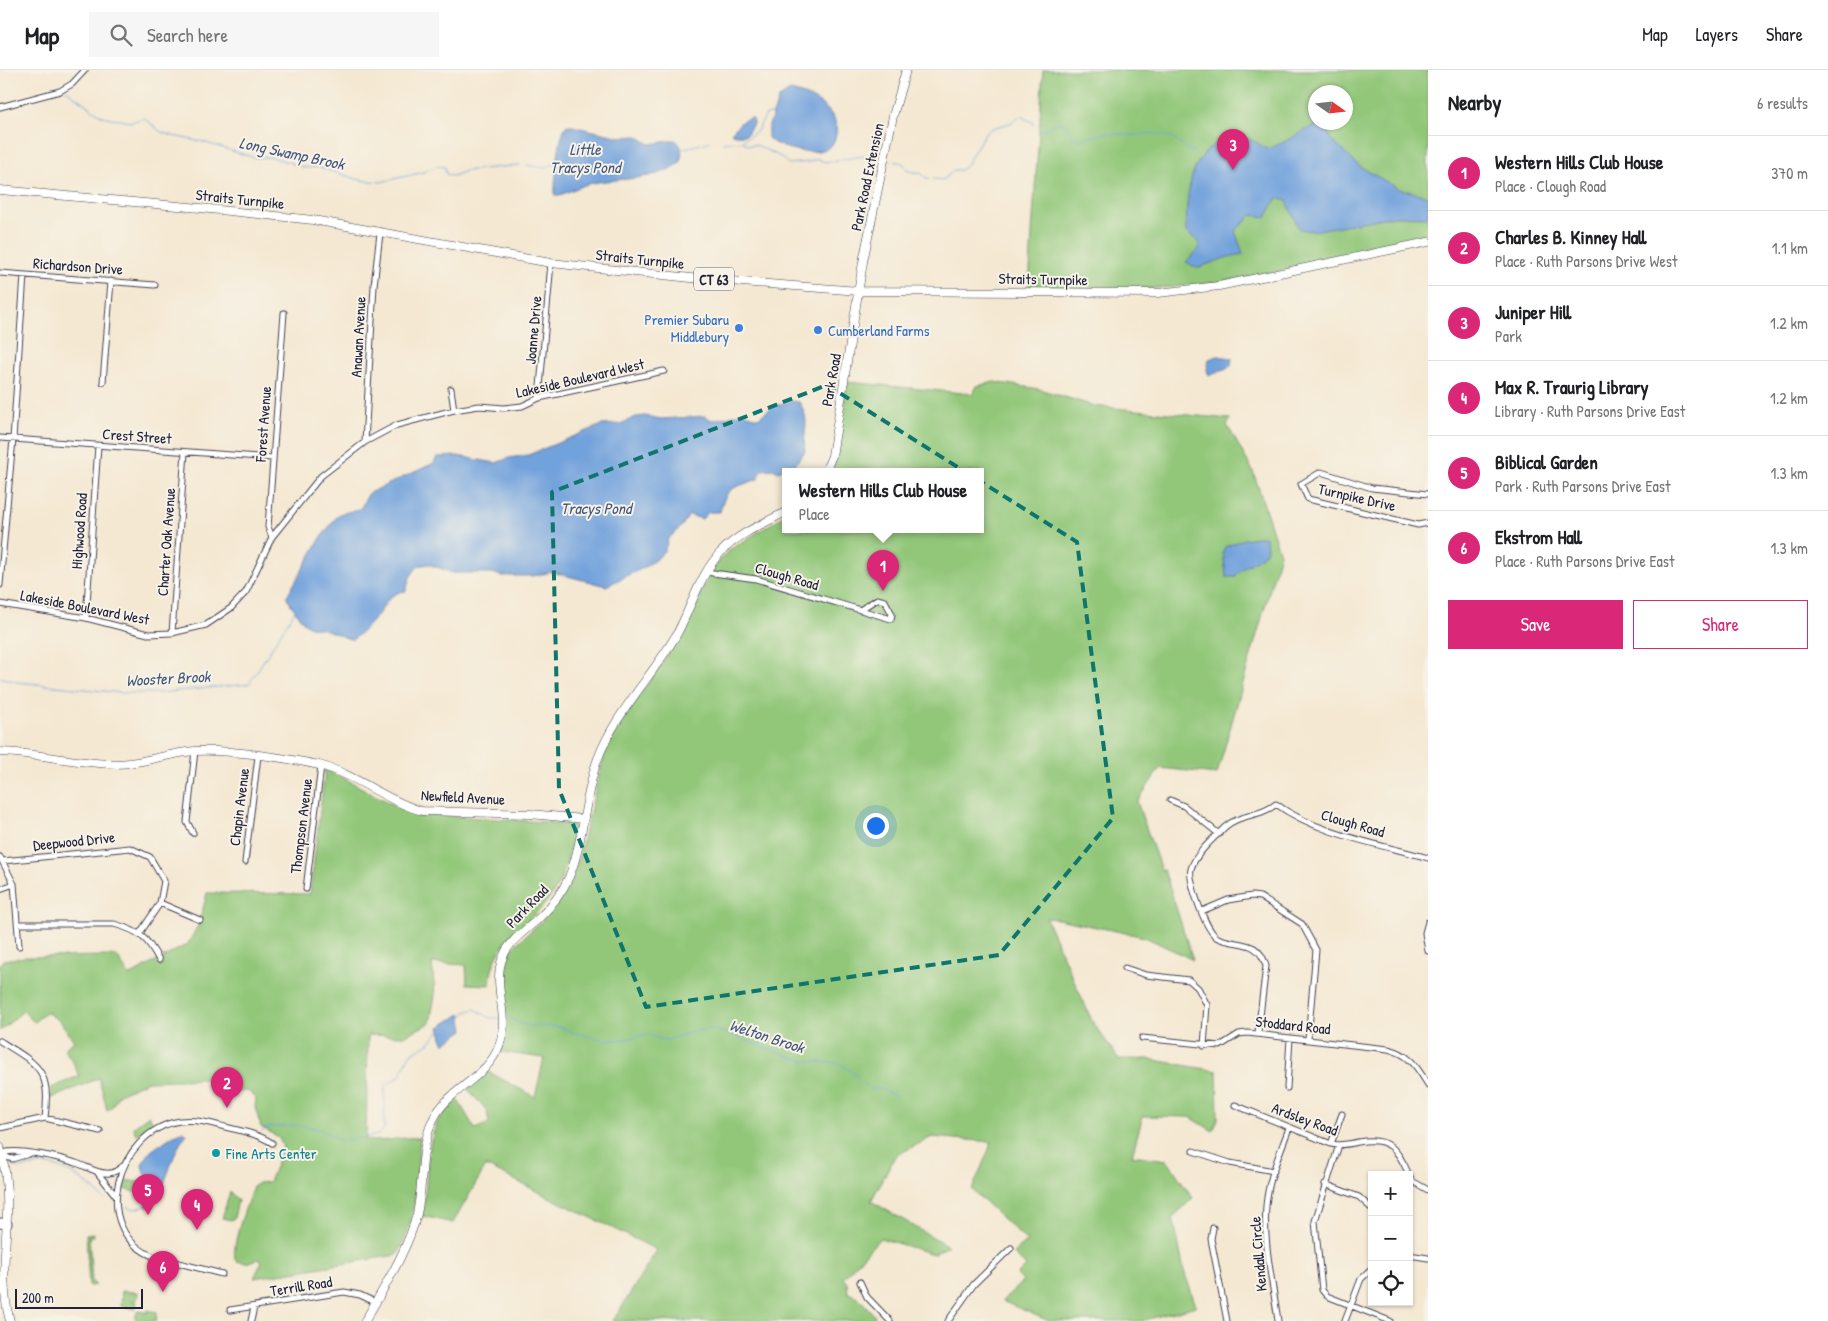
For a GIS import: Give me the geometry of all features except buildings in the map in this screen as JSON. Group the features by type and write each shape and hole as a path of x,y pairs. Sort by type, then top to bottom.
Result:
{"main road":[{"name":"Park Road Extension","path":"859,291 894,116 906,70"},
{"name":"Straits Turnpike","path":"0,190 313,220 551,263 691,278 859,291 1158,294 1219,286 1428,242"},
{"name":"Park Road","path":"827,468 832,456 859,291"},
{"name":"Park Road","path":"365,1321 399,1259 414,1224 420,1200 424,1151 431,1123 444,1102 484,1069 499,1048 503,1023 499,978 502,959 509,944 546,912 562,890 573,863 596,765 605,739 677,633 706,572 723,550 734,541 782,514"},
{"name":"Newfield Avenue","path":"0,752 117,764 195,751 258,756 321,766 341,772 409,807 422,811 530,814 583,819"},
{"path":"0,1146 7,1192 3,1224 2,1287 10,1321"}],"street":[{"path":"0,107 60,91 72,84 85,70"},
{"name":"Anawan Avenue","path":"365,442 374,286 380,232"},
{"name":"Joanne Drive","path":"539,398 551,263"},
{"name":"Richardson Drive","path":"0,273 155,285"},
{"path":"0,585 13,439 24,275"},
{"path":"103,382 111,281"},
{"name":"Forest Avenue","path":"272,537 268,527 284,313"},
{"name":"Lakeside Boulevard West","path":"0,604 86,618 148,634 172,633 206,625 231,608 246,592 272,537 321,476 365,442 397,425 454,410 479,406 513,407 539,398 664,371"},
{"path":"452,389 454,410"},
{"name":"Crest Street","path":"0,438 273,458"},
{"name":"Highwood Road","path":"86,618 98,446"},
{"name":"Charter Oak Avenue","path":"172,633 185,452"},
{"name":"Turnpike Drive","path":"1428,494 1372,488 1321,472 1301,484 1308,499 1418,524 1428,523"},
{"name":"Clough Road","path":"706,572 756,579 860,610 891,619 892,614 885,601 877,599 860,610"},
{"path":"193,833 187,822 195,751"},
{"name":"Chapin Avenue","path":"245,862 258,756"},
{"name":"Thompson Avenue","path":"306,889 321,766"},
{"path":"1170,800 1184,806 1218,834 1196,860 1191,877 1209,929 1216,937 1257,948 1264,958 1266,966 1258,1033"},
{"name":"Clough Road","path":"1218,834 1234,821 1263,812 1276,804 1293,816 1313,825 1428,858"},
{"name":"Deepwood Drive","path":"2,859 130,848 150,857 164,881 160,902 140,933"},
{"path":"2,859 14,884 19,946"},
{"path":"0,890 14,884"},
{"path":"1202,911 1228,900 1252,896 1260,898 1302,924 1316,950 1308,1039"},
{"path":"160,902 200,920"},
{"path":"1428,922 1425,933 1428,951"},
{"path":"18,924 114,924 140,933 159,960"},
{"path":"1125,968 1146,975 1189,980 1198,988 1207,1005 1204,1046"},
{"name":"Stoddard Road","path":"1142,1038 1204,1046 1220,1046 1239,1034 1258,1033 1399,1051 1413,1061 1428,1085"},
{"path":"1287,1088 1290,1038"},
{"path":"0,1041 30,1060 40,1070 47,1086 44,1118"},
{"name":"Ardsley Road","path":"1235,1105 1338,1146 1364,1141 1377,1141 1388,1144 1401,1156 1407,1171"},
{"path":"1331,1144 1342,1114"},
{"path":"0,1128 44,1118 100,1131"},
{"path":"116,1196 124,1166 131,1151 146,1136 162,1127 180,1121 205,1122 258,1135 272,1143"},
{"name":"Kendall Circle","path":"1278,1321 1266,1227 1266,1205 1274,1171 1289,1128"},
{"path":"1338,1146 1315,1221 1322,1290 1327,1296 1390,1321"},
{"path":"2,1156 11,1151 23,1151 29,1154 61,1158 97,1172 115,1172 124,1166"},
{"path":"1193,1151 1230,1163 1274,1171"},
{"path":"97,1172 116,1196 123,1228 131,1241 145,1253 222,1274"},
{"name":"Ardsley Road","path":"1413,1182 1428,1190"},
{"path":"1325,1184 1359,1197 1368,1205"},
{"path":"1213,1228 1211,1239 1227,1321"},
{"path":"957,1321 949,1319 974,1284 1011,1248"},
{"path":"1413,1256 1428,1258"},
{"path":"1345,1321 1361,1278 1368,1272"},
{"path":"860,1282 867,1297 890,1321"},
{"name":"Terrill Road","path":"230,1310 344,1292 360,1295 375,1302"},
{"path":"251,1321 254,1307"}],"highlighted area":[{"path":"827,385 1077,542 1113,818 999,955 646,1007 559,789 552,492"}],"green space":[{"path":"1043,70 1428,70 1428,237 1282,270 1193,285 1131,289 1029,289"},
{"path":"848,382 973,394 977,386 994,382 1039,389 1094,406 1230,419 1227,425 1253,471 1280,554 1217,774 1160,768 1137,802 1161,870 1164,870 1193,960 1145,937 1046,918 1093,1023 1119,1059 1149,1059 1217,1071 1218,1119 1213,1131 1190,1117 1143,1116 1132,1155 1167,1160 1193,1198 1173,1217 1184,1271 1196,1306 1141,1321 1049,1321 1002,1301 1023,1281 1017,1275 1026,1266 1013,1253 1027,1241 972,1190 992,1142 932,1137 895,1156 871,1201 948,1246 933,1254 880,1238 843,1278 847,1283 848,1293 858,1297 875,1316 871,1321 613,1321 657,1250 486,1166 453,1223 422,1216 432,1138 445,1110 456,1097 475,1129 489,1123 487,1111 467,1088 487,1071 535,1097 544,1058 501,1052 506,1028 501,969 514,946 542,921 563,896 576,867 607,745 665,659 715,566 731,549 782,517 782,533 984,533 984,468 830,468"},
{"path":"325,770 394,805 418,814 576,824 568,860 558,885 533,916 504,944 497,955 492,969 490,985 467,984 466,965 432,963 435,995 430,1023 404,1036 368,1035 366,1140 380,1141 420,1138 415,1198 409,1227 397,1255 254,1278 262,1261 257,1259 246,1263 236,1261 235,1246 237,1236 253,1187 258,1183 269,1182 283,1147 279,1138 261,1127 255,1107 256,1099 248,1091 239,1092 206,1079 148,1081 119,1094 111,1108 107,1110 99,1078 50,1099 51,1088 79,1076 73,1062 64,1049 74,1041 60,1021 46,1012 34,1022 23,1011 0,1031 0,964 3,960 25,957 117,956 129,976 188,944 199,924 207,893 310,894"},
{"path":"149,1115 153,1123 144,1131 136,1134 133,1127"},
{"path":"123,1180 145,1183 150,1186 148,1192 143,1194 121,1188"},
{"path":"230,1192 238,1200 234,1218 231,1220 222,1218"},
{"path":"93,1233 93,1236 89,1236 92,1282 96,1285 89,1286 86,1234"},
{"path":"122,1291 138,1292 137,1300 132,1301 137,1303 135,1309 121,1306"},
{"path":"138,1310 147,1313 148,1310 157,1312 156,1321 137,1321 135,1318"}],"water":[{"path":"790,91 799,93 817,102 832,115 836,123 836,133 833,143 828,148 811,152 801,151 781,146 768,138 768,128 779,98"},
{"path":"750,118 753,119 753,124 746,135 731,133 742,121"},
{"name":"Little Tracys Pond","path":"567,125 621,137 637,136 650,144 675,140 681,147 680,163 670,169 648,176 588,184 555,196 559,147"},
{"path":"1308,129 1328,130 1331,140 1359,166 1399,189 1428,196 1428,217 1394,216 1313,231 1299,229 1287,201 1277,198 1266,217 1252,215 1235,231 1243,254 1197,268 1186,262 1199,249 1199,243 1186,231 1187,201 1193,173 1199,161 1219,141 1235,135 1254,141 1267,149"},
{"path":"1217,356 1232,358 1231,366 1209,376 1207,370 1209,359"},
{"name":"Tracys Pond","path":"791,401 799,402 805,415 805,451 794,466 782,468 778,472 773,469 761,470 758,479 738,486 729,492 722,503 720,512 709,512 702,519 689,515 681,527 668,539 665,549 659,557 645,567 606,586 552,572 533,576 501,576 493,573 453,573 428,564 418,566 410,577 406,591 391,597 372,621 352,640 324,629 310,627 303,622 288,600 287,596 322,536 339,514 360,509 369,493 434,463 437,457 458,456 496,463 509,458 528,455 602,425 620,424 636,417 645,416 661,419 705,416 712,420 742,413 758,418 774,406"},
{"path":"1266,537 1267,550 1264,554 1237,573 1235,577 1226,577 1223,552 1225,547 1244,539"},
{"path":"461,1014 464,1030 444,1044 439,1027"},
{"path":"184,1131 187,1134 176,1152 165,1182 148,1208 145,1205 154,1196 156,1185 143,1171 142,1164 151,1151 172,1136"}],"waterway":[{"name":"Long Swamp Brook","path":"66,90 102,116 131,122 144,118 161,132 173,136 203,142 255,158 272,157 306,168 318,167 360,180 381,182 424,172 436,166 445,167 446,174 453,176 465,171 520,165"},
{"path":"742,141 757,131 766,115 773,114"},
{"name":"Long Swamp Brook","path":"890,161 903,163 908,171 921,173 926,178 943,180 954,170 961,170 965,167 985,133 992,128 1010,123 1020,116 1032,122 1039,129 1047,129 1055,123 1062,123 1070,128 1071,136 1079,140 1106,133 1134,135 1154,133 1174,138 1186,149 1195,152"},
{"name":"Long Swamp Brook","path":"723,143 742,141 748,145 756,145 781,157 788,164 818,159 825,162 864,156 878,159"},
{"name":"Long Swamp Brook","path":"681,149 709,142"},
{"name":"Long Swamp Brook","path":"527,165 544,168 558,162"},
{"name":"Wooster Brook","path":"0,677 17,682 123,693 159,693 249,684 296,609"},
{"name":"Welton Brook","path":"462,1017 466,1012 475,1009 490,1018 499,1018"},
{"name":"Welton Brook","path":"509,1017 522,1024 558,1027 586,1036 612,1040 621,1040 649,1033 656,1038 667,1040 694,1031 713,1029 803,1061 838,1063 851,1071 870,1089 881,1089 895,1096"},
{"name":"Welton Brook","path":"262,1132 265,1128 295,1125 320,1129 341,1141 378,1135 384,1129 385,1086 400,1076 409,1055 429,1043 441,1029"},
{"name":"Welton Brook","path":"13,1166 22,1168 43,1165 63,1169 85,1182 104,1199"},
{"name":"Welton Brook","path":"127,1207 134,1209 146,1206"}],"place":[{"name":"Juniper Hill","path":"1233,170"},
{"name":"Premier Subaru Middlebury","path":"739,328"},
{"name":"Cumberland Farms","path":"818,330"},
{"name":"Western Hills Club House","path":"883,591"},
{"name":"Charles B. Kinney Hall","path":"227,1108"},
{"name":"Fine Arts Center","path":"216,1153"},
{"name":"Biblical Garden","path":"148,1215"},
{"name":"Max R. Traurig Library","path":"197,1230"},
{"name":"Ekstrom Hall","path":"163,1292"}]}
